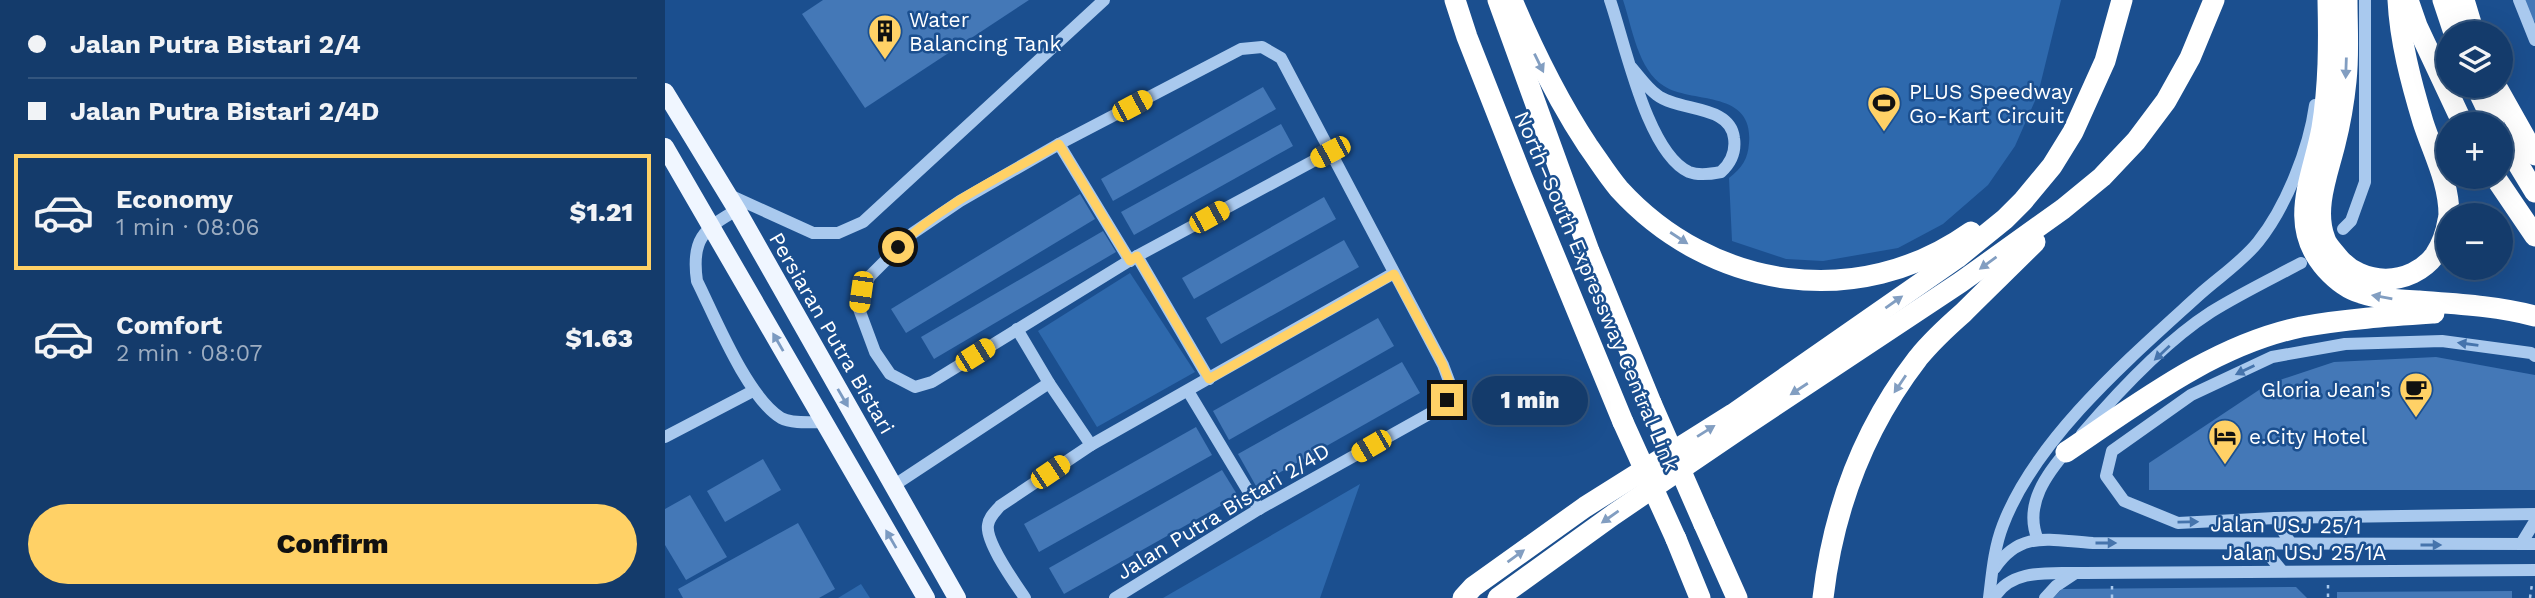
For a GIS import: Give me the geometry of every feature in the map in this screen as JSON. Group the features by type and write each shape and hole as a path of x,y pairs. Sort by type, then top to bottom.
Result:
{"highway":[{"name":"North–South Expressway Central Link","path":"1455,0 1512,152 1623,422 1676,539 1696,593"},
{"name":"North–South Expressway Central Link","path":"1498,0 1589,251 1651,403 1737,598"},
{"path":"1512,0 1538,61 1563,108 1619,189 1680,240 1725,263 1770,278 1814,282 1866,278 1907,266 1958,242 2007,206 2023,201"},
{"path":"1463,598 1473,587 1584,507 1733,414 1957,258 2023,201 2052,166 2073,132 2105,61 2122,0"},
{"path":"1498,598 1613,515 1961,282 2063,209 2136,141 2166,101 2190,58 2214,0"},
{"path":"2326,0 2327,79 2322,128 2305,198 2304,222 2318,260 2343,285 2362,293 2394,299 2499,308 2535,316"},
{"path":"2347,0 2346,80 2336,142 2323,188 2321,216 2325,240 2343,264 2360,275 2382,280 2399,278 2418,270 2436,252"},
{"path":"2397,0 2406,59 2423,122 2445,181 2449,203"},
{"path":"2408,0 2417,26 2457,112"},
{"path":"2443,0 2450,21"},
{"path":"2463,0 2470,21"},
{"path":"2503,98 2534,153"},
{"path":"2513,156 2535,192"},
{"path":"2503,189 2535,236"},
{"path":"1823,598 1833,534 1843,501 1867,441 1883,411 1919,356 2050,227 2063,209"},
{"path":"2066,452 2145,399 2213,359 2263,338 2300,328 2372,317 2499,308"}],"main road":[{"name":"Persiaran Putra Bistari","path":"665,92 737,211 957,598"},
{"path":"665,147 926,598"}],"street":[{"path":"727,194 814,233 838,233 863,222 1104,0"},
{"path":"1610,0 1631,67 1650,122 1663,148 1679,166 1692,174 1721,172 1730,164 1735,148 1734,134 1728,122 1658,96 1631,67"},
{"path":"1992,598 1996,545 2007,514 2056,439 2136,355 2210,285 2249,253 2261,239 2293,182 2304,157 2315,109 2326,0"},
{"path":"2343,229 2351,221 2360,203 2365,182 2365,0"},
{"path":"2519,0 2535,40"},
{"path":"1025,598 990,540 987,527 991,516 1000,506 1091,445 1394,274 1330,152 1280,58 1269,50 1254,47 1229,54 1059,144 934,217 913,233 870,276 861,292 859,309 875,352 890,374 915,387 932,382 1133,259 1330,152"},
{"path":"1059,144 1209,379"},
{"path":"737,211 710,225 699,243 694,263 697,281 753,391 782,418 824,422"},
{"path":"1993,571 2005,552 2022,542 2038,540 2032,526 2032,513 2047,478 2066,452 2115,398 2180,336 2210,313 2301,263"},
{"name":"Jalan Putra Bistari 2/4D","path":"1115,598 1259,509 1438,409 1447,400 1449,381 1443,365 1394,274"},
{"path":"1017,329 1091,445"},
{"path":"2535,356 2531,353 2442,341 2345,344 2272,357 2191,395 2112,451 2106,476 2124,501 2178,523 2275,518 2535,514"},
{"path":"893,486 1049,383"},
{"path":"665,437 753,391"},
{"path":"1188,391 1259,509"},
{"path":"2275,518 2291,544"},
{"path":"2521,544 2535,520"},
{"name":"Jalan USJ 25/1","path":"2038,540 2093,543 2535,544"},
{"path":"2260,544 2283,571"},
{"name":"Jalan USJ 25/1A","path":"1992,598 2007,581 2025,575 2535,570"},
{"path":"2045,598 2074,573"}],"path":[{"path":"2530,598 2530,588 2535,578"}],"shaded area":[{"name":"PLUS Speedway Go-Kart Circuit","path":"1623,0 2061,0 2038,94 2015,146 1988,185 1943,224 1898,248 1823,261 1786,259 1732,241 1729,178 1746,158 1748,126 1742,114 1731,106 1676,91 1655,79 1637,47"},
{"path":"1130,273 1195,372 1097,427 1038,331"},
{"path":"1360,484 1320,598 1163,598"},
{"path":"861,584 870,598 838,598"}],"building":[{"name":"Water Balancing Tank","path":"823,0 1029,0 865,108 802,14"},
{"path":"2524,0 2535,0 2535,22 2532,19"},
{"path":"1263,87 1276,109 1113,201 1101,179"},
{"path":"1281,124 1293,146 1134,235 1121,212"},
{"path":"1080,194 1095,219 906,333 891,309"},
{"path":"1324,197 1336,219 1194,299 1182,278"},
{"path":"1103,231 1116,252 934,359 921,337"},
{"path":"1344,240 1359,267 1221,344 1206,318"},
{"path":"1378,318 1394,346 1229,440 1213,411"},
{"path":"2436,357 2535,375 2535,490 2149,490 2149,463 2268,384 2334,362"},
{"path":"1402,362 1420,393 1256,486 1238,454"},
{"path":"1196,427 1212,455 1039,552 1024,524"},
{"path":"763,459 781,490 725,522 707,491"},
{"path":"1222,470 1238,496 1064,594 1049,568"},
{"path":"690,495 727,557 686,580 665,545 665,509"},
{"path":"798,523 835,589 819,598 683,598 678,589"},
{"path":"2296,587 2307,598 2053,598 2062,589"},
{"path":"2512,591 2512,598 2337,598 2337,592"}],"place":[{"name":"Water Balancing Tank","path":"885,61"},
{"name":"PLUS Speedway Go-Kart Circuit","path":"1884,133"},
{"name":"Gloria Jean's","path":"2416,419"},
{"name":"e.City Hotel","path":"2225,466"}],"route":[{"path":"898,247 934,217 1059,144 1130,261 1137,256 1209,379 1394,274 1443,365 1449,381 1447,400"}]}
